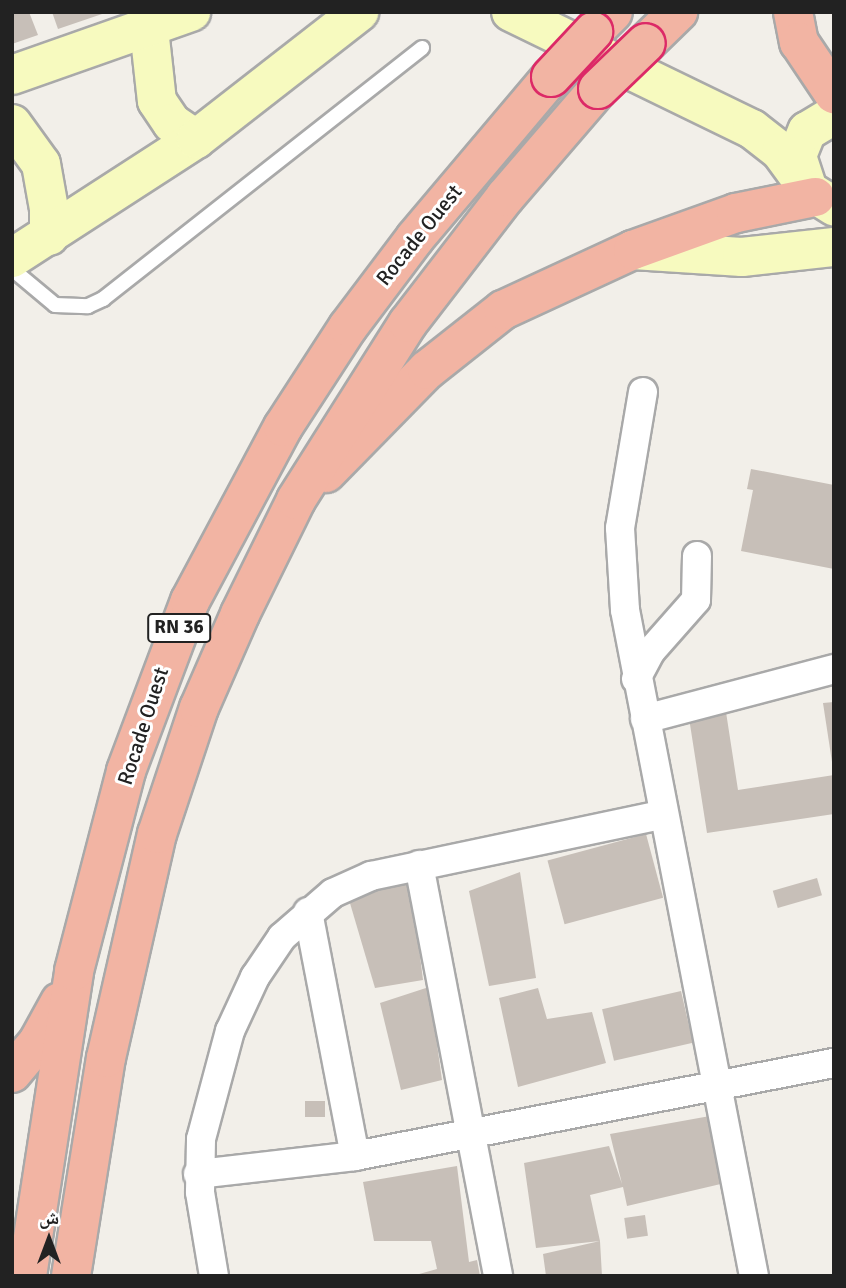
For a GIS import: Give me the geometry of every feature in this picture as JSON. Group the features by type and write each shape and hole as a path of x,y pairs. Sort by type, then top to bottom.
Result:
{"highway":[{"name":"Rocade Ouest","path":"71,1276 106,1058 157,834 199,708 296,500 348,412 449,267 598,89 678,12"},
{"path":"793,12 799,42 834,94"},
{"path":"812,12 834,51"},
{"name":"Rocade Ouest","path":"27,1276 74,971 144,716 190,601 283,427 369,298 551,77 603,22"},
{"path":"296,500 348,454 427,370 474,330 541,290 633,250 736,213 817,195"},
{"path":"12,1073 38,1042 74,971"}],"main road":[{"path":"12,75 191,12"},
{"path":"511,12 736,120 774,146 817,195"},
{"path":"22,251 196,139 354,14"},
{"path":"149,29 157,101 172,123 196,139"},
{"path":"736,120 766,126 823,121"},
{"path":"817,195 797,156 823,121"},
{"path":"12,124 41,164 22,251"},
{"path":"633,250 742,257 834,247"}],"street":[{"path":"643,392 620,528 636,679 719,1083 754,1276"},
{"path":"636,679 659,642 696,600 697,556"},
{"path":"645,719 834,669"},
{"path":"214,1276 198,1174 213,1084 230,1031 255,977 282,937 333,893 371,876 664,814"},
{"path":"419,865 498,1276"},
{"path":"308,912 355,1156"},
{"path":"198,1174 355,1156 473,1135 719,1083 834,1063"}],"lane":[{"path":"22,251 55,305 88,306 103,299 422,48"}],"building":[{"path":"12,12 29,12 38,35 12,44"},
{"path":"52,12 105,12 105,13 58,29"},
{"path":"751,469 834,485 834,569 741,551 753,490 747,489"},
{"path":"834,702 834,762 832,762 823,703"},
{"path":"726,712 738,790 834,775 834,814 707,833 689,718"},
{"path":"646,834 663,898 565,924 547,860"},
{"path":"520,872 536,978 489,986 469,891"},
{"path":"817,878 822,895 778,908 773,891"},
{"path":"411,883 423,980 375,988 347,893"},
{"path":"429,987 442,1080 401,1090 380,1003"},
{"path":"538,988 547,1019 592,1012 606,1063 518,1087 499,998"},
{"path":"681,991 693,1043 614,1061 602,1009"},
{"path":"305,1101 325,1101 325,1117 305,1117"},
{"path":"710,1116 725,1183 627,1206 623,1187 590,1195 600,1241 536,1248 524,1163 609,1146 622,1184 610,1134"},
{"path":"457,1166 469,1262 477,1260 480,1276 412,1276 437,1269 431,1241 374,1241 363,1182"},
{"path":"645,1215 648,1236 627,1239 624,1218"},
{"path":"600,1241 602,1276 546,1276 543,1254"}]}
